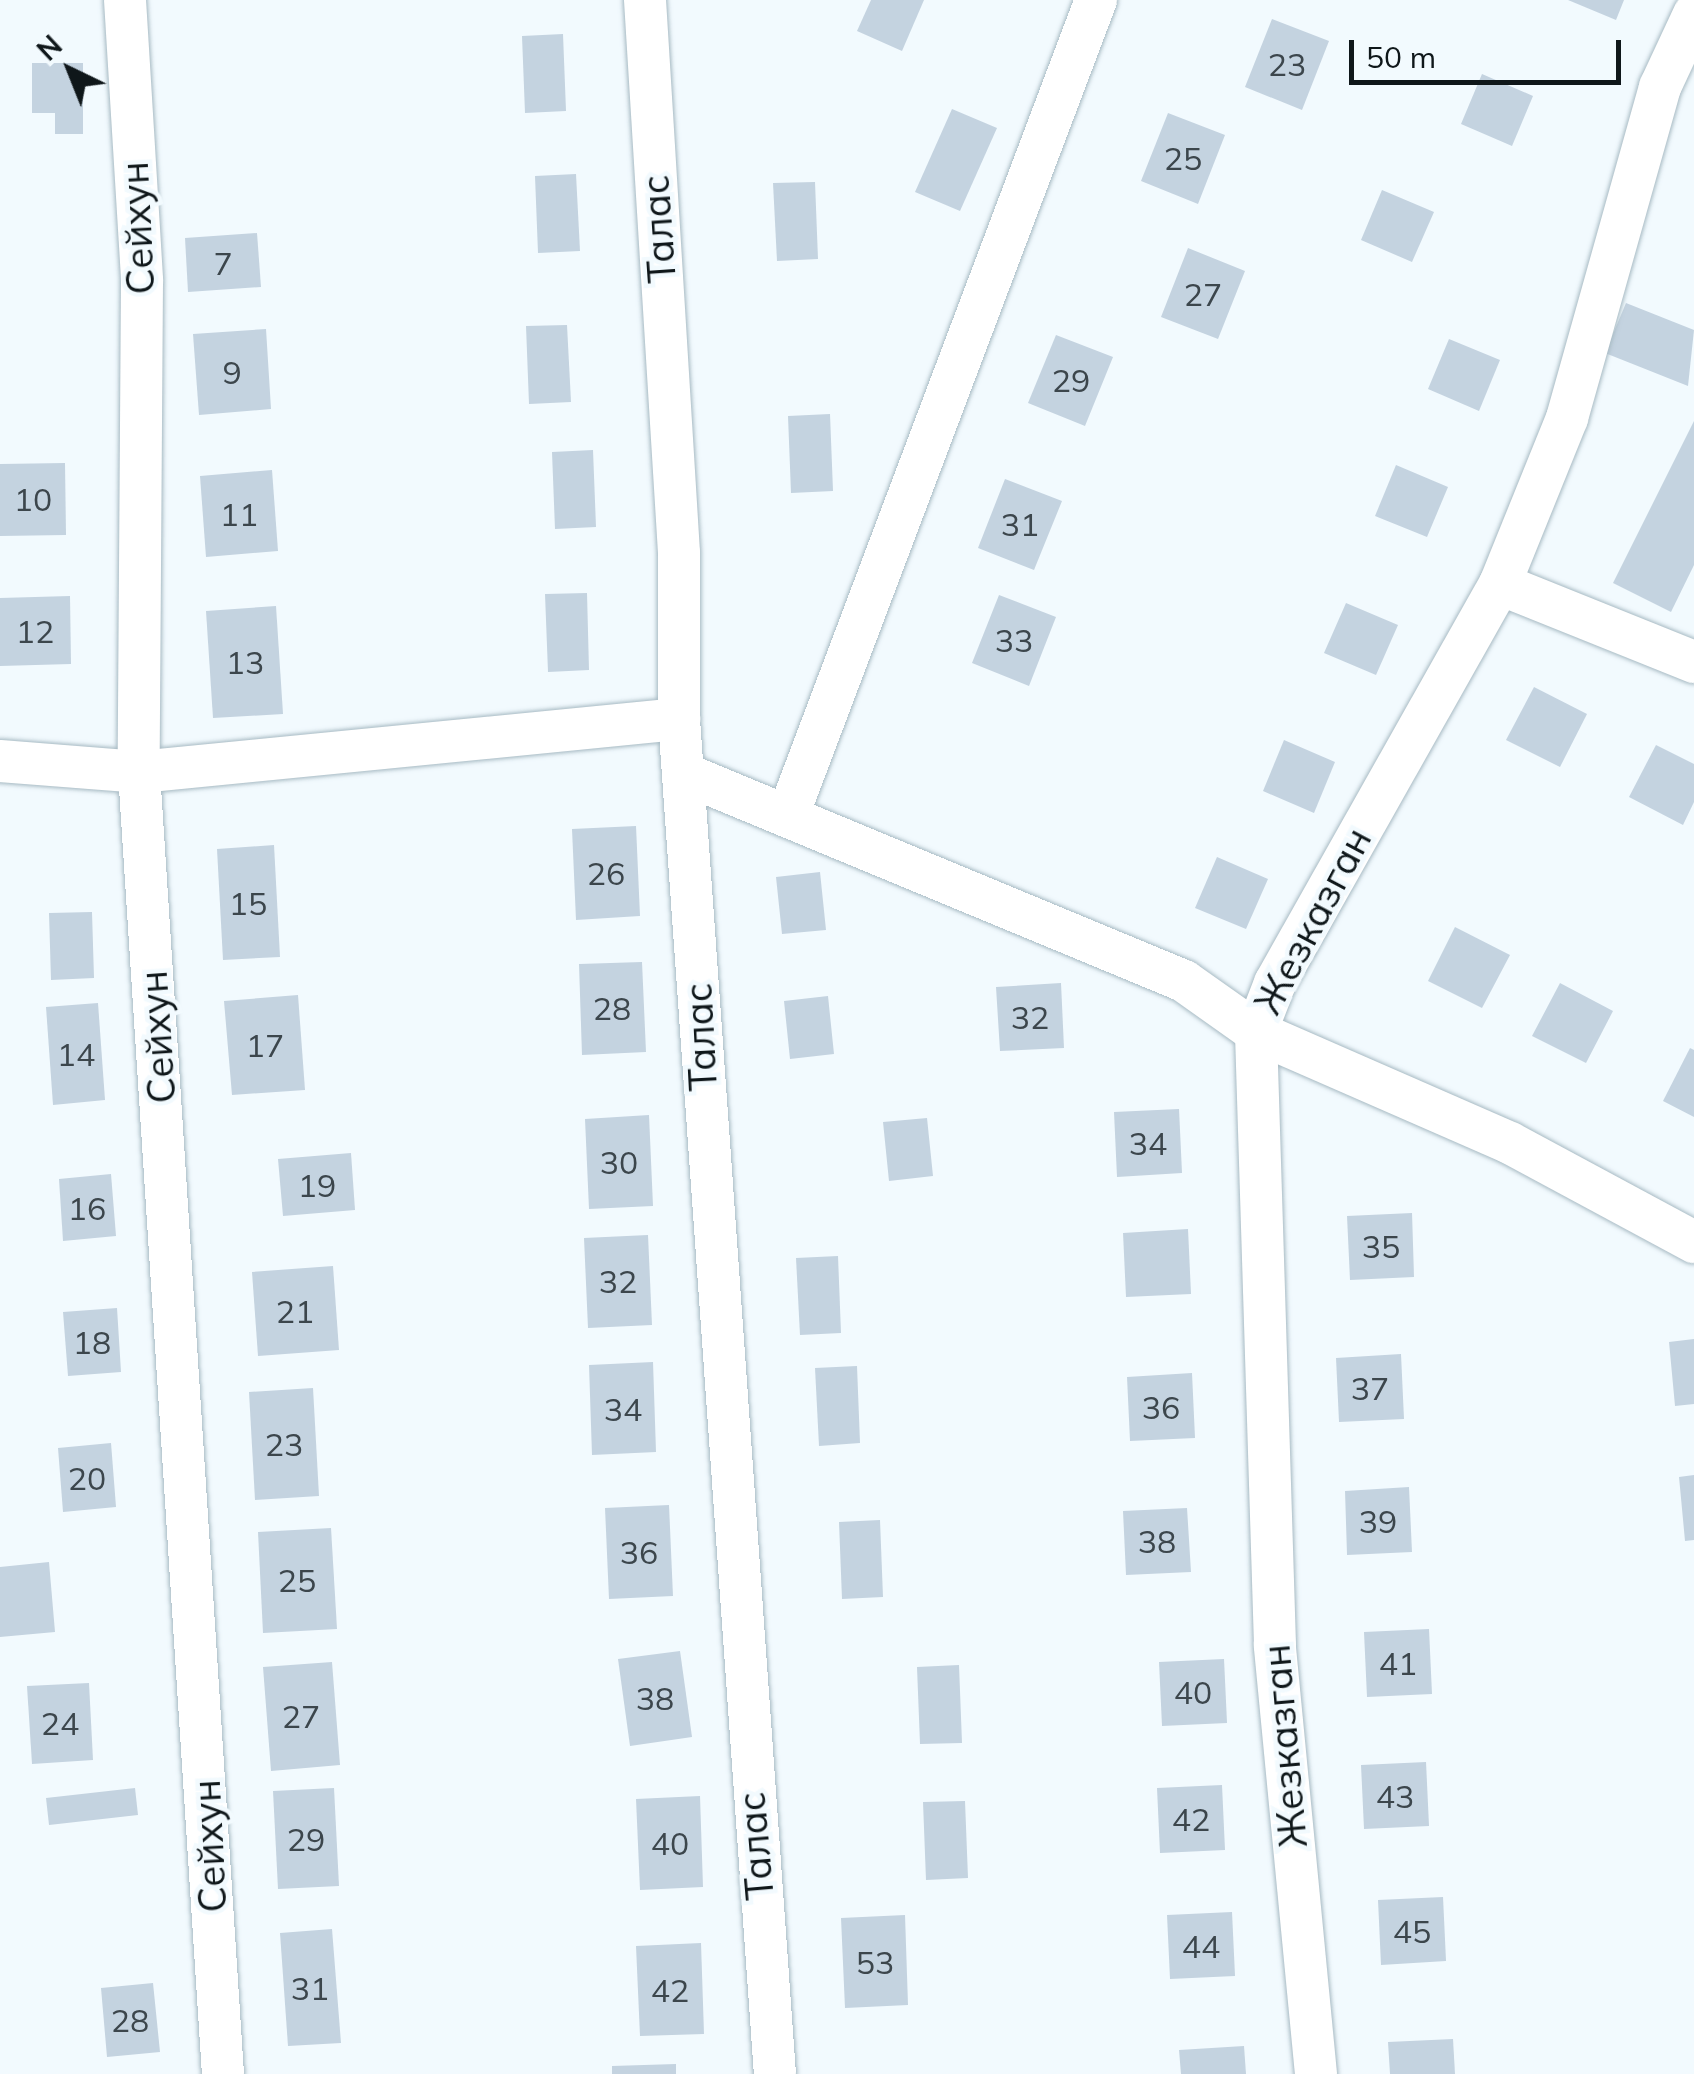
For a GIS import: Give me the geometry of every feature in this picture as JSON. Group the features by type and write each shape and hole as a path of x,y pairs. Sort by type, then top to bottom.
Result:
{"street":[{"name":"Сейхун","path":"124,0 142,281 139,772 223,2074"},
{"name":"Талас","path":"645,0 679,553 679,719 775,2074"},
{"path":"788,816 1096,0"},
{"name":"Жезказган","path":"1316,2074 1275,1645 1256,1032 1274,983 1500,584 1568,418 1660,88 1694,14"},
{"path":"1500,584 1694,662"},
{"path":"0,761 139,772 679,719"},
{"path":"685,774 1184,981 1256,1032 1510,1143 1694,1242"}],"building":[{"path":"871,0 924,0 902,51 857,31"},
{"path":"1568,0 1624,0 1616,20"},
{"path":"1272,19 1329,41 1302,110 1245,87"},
{"path":"563,34 566,111 525,113 522,36"},
{"path":"32,63 83,63 83,134 55,134 55,113 32,113"},
{"path":"1482,74 1533,96 1512,146 1461,124"},
{"path":"952,109 997,128 960,211 915,192"},
{"path":"1168,113 1225,135 1198,204 1141,181"},
{"path":"576,174 580,251 538,253 535,176"},
{"path":"815,182 818,259 777,261 773,183"},
{"path":"1382,190 1434,212 1412,262 1361,240"},
{"path":"257,233 261,287 188,292 185,238"},
{"path":"1188,248 1245,271 1218,339 1161,317"},
{"path":"1626,303 1694,330 1688,386 1605,353"},
{"path":"567,325 571,402 529,404 526,326"},
{"path":"266,329 271,409 199,415 193,334"},
{"path":"1056,335 1113,357 1085,426 1028,403"},
{"path":"1449,339 1500,360 1479,411 1428,389"},
{"path":"830,414 833,491 791,493 788,416"},
{"path":"1694,421 1694,565 1671,612 1613,583"},
{"path":"593,450 596,527 555,529 552,452"},
{"path":"65,463 66,535 0,536 0,464"},
{"path":"1396,465 1448,487 1427,537 1375,516"},
{"path":"272,470 278,551 206,557 200,476"},
{"path":"1005,479 1062,501 1034,570 978,548"},
{"path":"587,593 589,670 548,672 545,594"},
{"path":"999,595 1056,617 1029,686 972,663"},
{"path":"70,596 71,664 0,666 0,598"},
{"path":"1346,603 1398,625 1376,675 1324,653"},
{"path":"276,606 283,714 213,718 206,611"},
{"path":"1534,687 1587,714 1560,767 1506,740"},
{"path":"1284,740 1335,762 1314,813 1263,791"},
{"path":"1656,745 1694,764 1694,802 1683,825 1629,797"},
{"path":"636,826 640,916 576,920 572,829"},
{"path":"274,845 280,957 223,960 217,849"},
{"path":"1217,857 1268,879 1246,929 1195,908"},
{"path":"820,872 826,930 782,934 776,877"},
{"path":"92,912 94,978 51,980 49,913"},
{"path":"1455,927 1510,955 1482,1008 1428,981"},
{"path":"642,962 646,1052 582,1055 579,964"},
{"path":"1061,983 1064,1048 1000,1051 996,987"},
{"path":"1560,983 1613,1011 1586,1063 1532,1036"},
{"path":"298,995 305,1090 232,1095 224,1001"},
{"path":"828,996 834,1054 790,1059 784,1001"},
{"path":"98,1003 105,1100 53,1105 46,1007"},
{"path":"1690,1048 1694,1050 1694,1117 1663,1101"},
{"path":"1179,1109 1182,1173 1117,1177 1114,1112"},
{"path":"649,1115 653,1206 589,1209 585,1119"},
{"path":"927,1118 933,1176 889,1181 883,1122"},
{"path":"351,1153 355,1210 283,1216 278,1159"},
{"path":"111,1174 116,1236 63,1241 59,1179"},
{"path":"1412,1213 1414,1277 1350,1280 1347,1216"},
{"path":"1188,1229 1191,1294 1126,1297 1123,1233"},
{"path":"648,1235 652,1325 588,1328 584,1238"},
{"path":"838,1256 841,1333 800,1335 796,1258"},
{"path":"333,1266 339,1350 258,1356 252,1272"},
{"path":"117,1308 121,1372 68,1376 63,1312"},
{"path":"1694,1339 1694,1404 1675,1406 1669,1342"},
{"path":"1401,1354 1404,1419 1339,1422 1336,1358"},
{"path":"653,1362 656,1452 592,1455 589,1365"},
{"path":"857,1366 860,1443 819,1446 815,1368"},
{"path":"1192,1373 1195,1438 1130,1441 1127,1377"},
{"path":"313,1388 319,1496 255,1500 249,1392"},
{"path":"111,1443 116,1507 63,1512 58,1448"},
{"path":"1694,1475 1694,1540 1685,1541 1679,1477"},
{"path":"1409,1487 1412,1552 1347,1555 1345,1491"},
{"path":"669,1505 673,1596 609,1599 605,1508"},
{"path":"1187,1508 1191,1572 1126,1575 1123,1511"},
{"path":"880,1520 883,1597 842,1599 839,1522"},
{"path":"331,1528 337,1629 263,1633 258,1532"},
{"path":"49,1562 55,1632 0,1637 0,1567"},
{"path":"1429,1629 1432,1694 1367,1697 1364,1632"},
{"path":"680,1651 692,1737 630,1746 618,1659"},
{"path":"1224,1659 1227,1723 1162,1726 1159,1662"},
{"path":"332,1662 340,1765 271,1771 263,1667"},
{"path":"959,1665 962,1743 920,1744 917,1667"},
{"path":"89,1683 93,1760 32,1764 27,1686"},
{"path":"1426,1762 1429,1826 1364,1829 1361,1765"},
{"path":"1222,1785 1225,1850 1160,1853 1157,1788"},
{"path":"135,1788 138,1815 49,1825 46,1798"},
{"path":"334,1788 339,1886 278,1889 273,1791"},
{"path":"700,1796 703,1887 640,1890 636,1799"},
{"path":"965,1801 968,1878 926,1880 923,1802"},
{"path":"1443,1897 1446,1961 1381,1965 1378,1900"},
{"path":"1232,1912 1235,1976 1170,1979 1167,1915"},
{"path":"905,1915 908,2005 845,2008 841,1918"},
{"path":"332,1929 341,2043 288,2046 280,1933"},
{"path":"701,1943 704,2034 640,2036 636,1946"},
{"path":"153,1983 160,2052 107,2057 101,1988"},
{"path":"1453,2039 1455,2074 1390,2074 1388,2042"},
{"path":"1244,2046 1246,2074 1181,2074 1179,2050"},
{"path":"676,2064 676,2074 612,2074 612,2066"}]}
